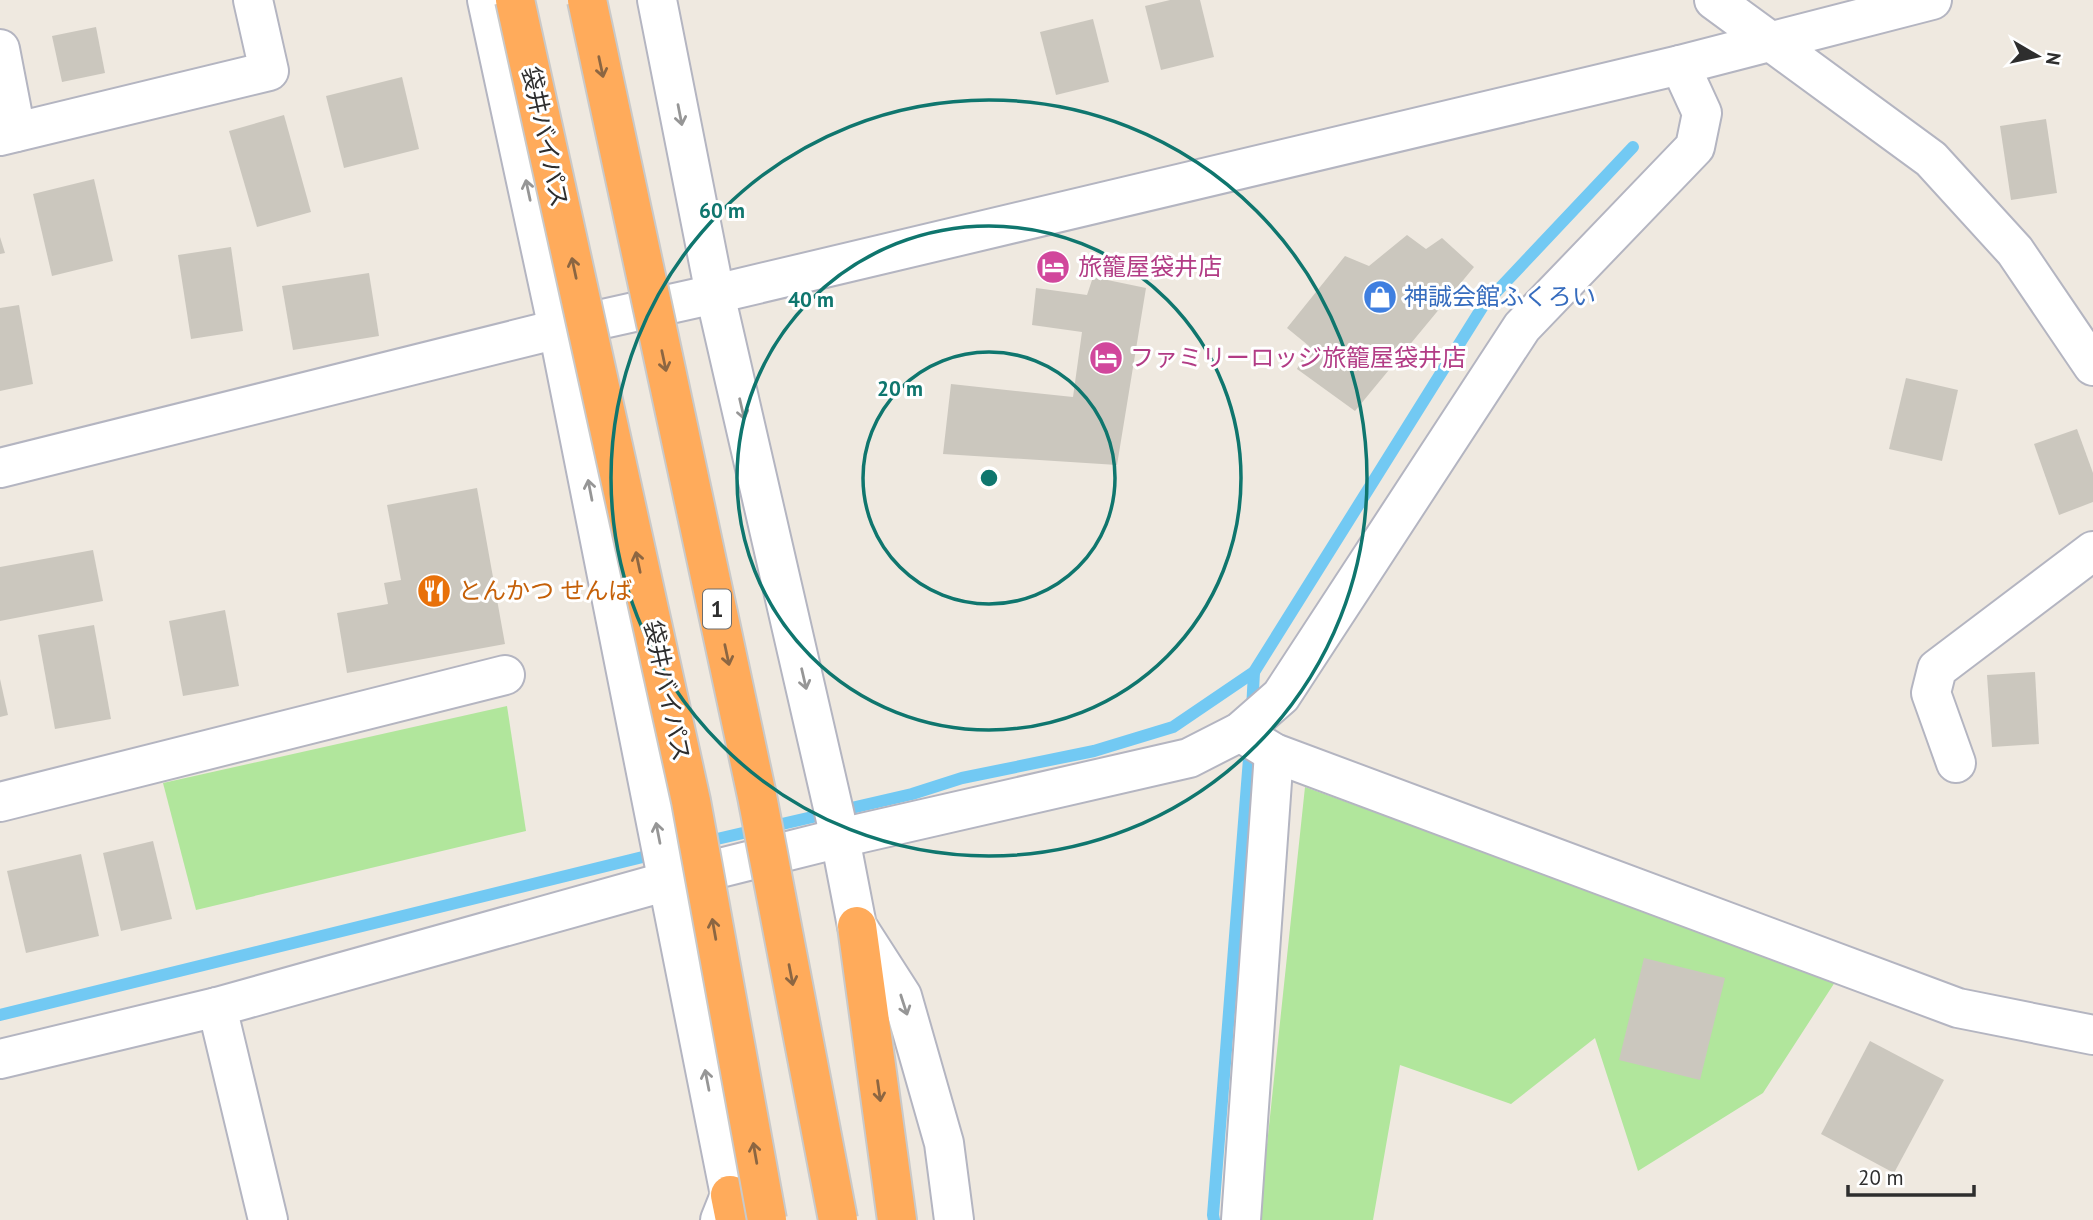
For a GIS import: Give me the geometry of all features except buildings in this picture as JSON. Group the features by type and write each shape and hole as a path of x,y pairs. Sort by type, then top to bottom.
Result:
{"highway":[{"name":"袋井バイパス","path":"515,0 691,801 767,1220"},
{"name":"1","path":"587,0 757,796 838,1220"},
{"path":"857,926 897,1220"}],"street":[{"path":"0,49 8,134 269,71 253,0"},
{"path":"487,0 558,329 668,880 728,1212"},
{"path":"657,0 715,294 841,838 857,926 902,996 944,1143 954,1220"},
{"path":"1714,0 1931,159 2015,251 2093,366"},
{"path":"0,468 558,329 1680,65 1771,42 1874,6 1931,0"},
{"path":"0,1059 217,1007 668,880 1189,758 1240,732 1281,696 1521,327 1695,147 1702,113 1680,65"},
{"path":"1956,762 1931,693 1937,669 2093,551"},
{"path":"0,803 505,674"},
{"path":"1240,732 1275,753 1958,1009 2093,1035"},
{"path":"1241,1220 1275,753"},
{"path":"217,1007 268,1220"}],"green space":[{"path":"507,706 526,831 196,910 163,783"},
{"path":"1305,787 1837,979 1763,1093 1638,1171 1595,1038 1511,1104 1400,1065 1373,1220 1259,1220"}],"waterway":[{"path":"704,842 912,794 962,778 1094,751 1173,727 1254,672 1483,306 1633,147"},
{"path":"1252,710 1254,672"},
{"path":"1214,1220 1250,746"},
{"path":"0,1015 659,853"}],"place":[{"name":"旅籠屋袋井店","path":"1053,267"},
{"name":"神誠会館ふくろい","path":"1380,297"},
{"name":"ファミリーロッジ旅籠屋袋井店","path":"1106,358"},
{"name":"とんかつ せんば","path":"434,591"}]}
